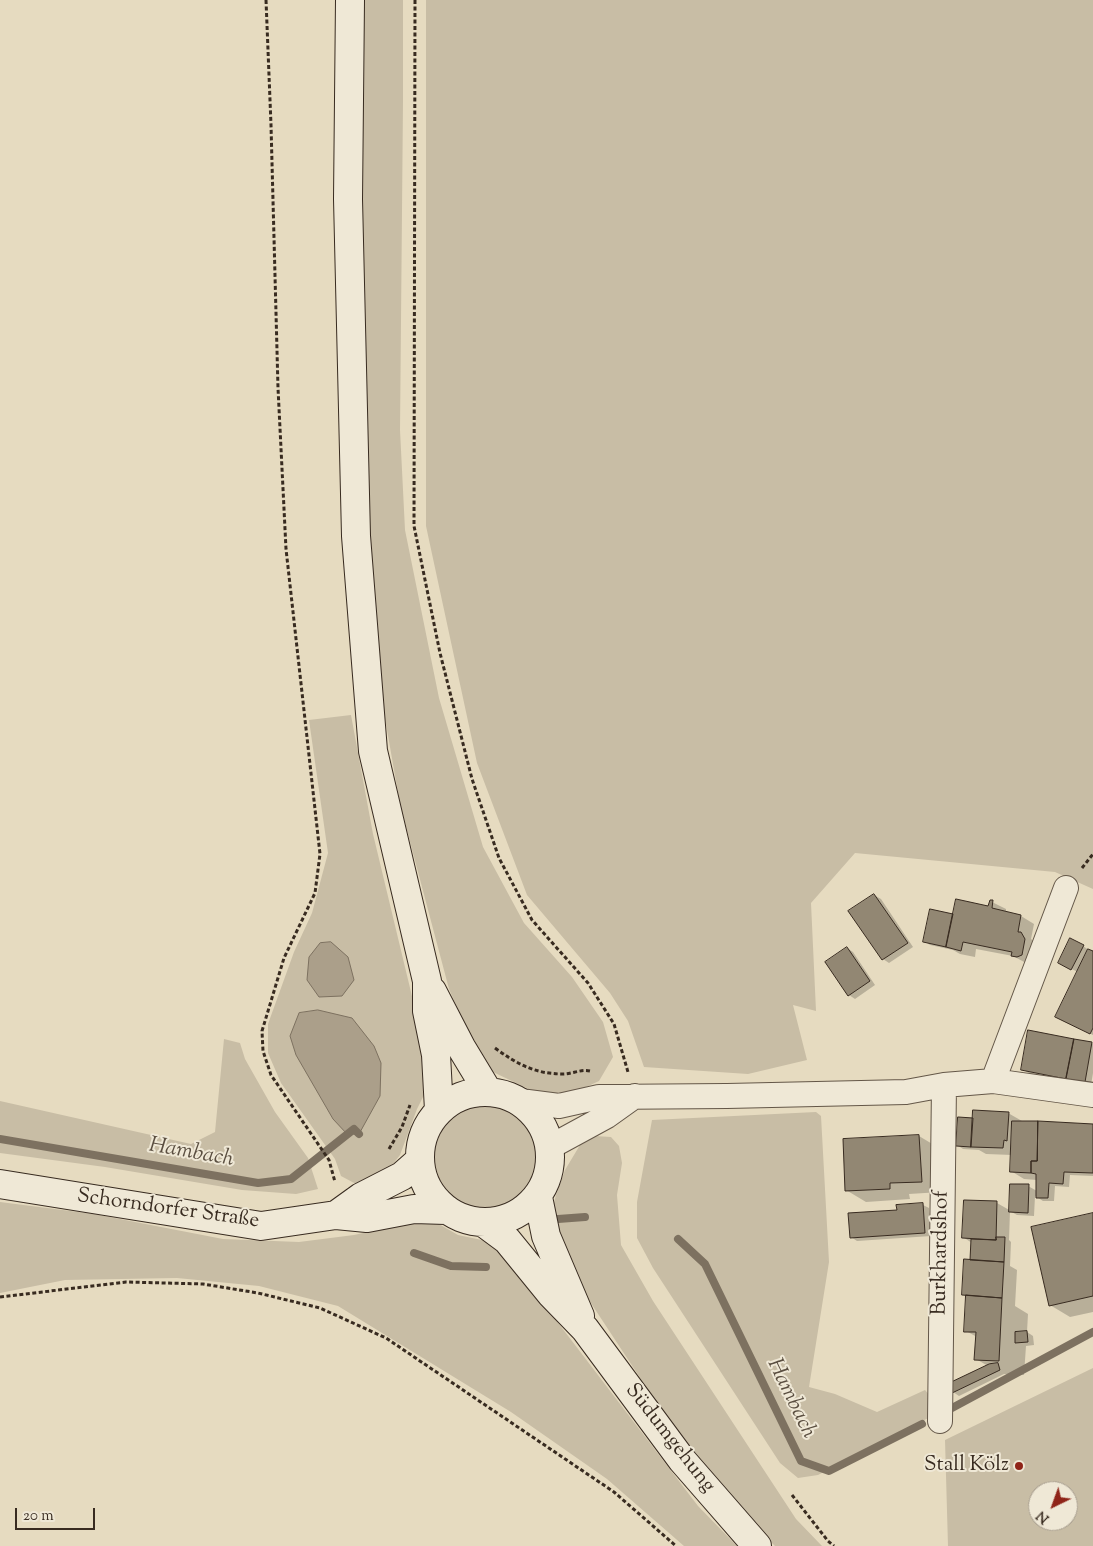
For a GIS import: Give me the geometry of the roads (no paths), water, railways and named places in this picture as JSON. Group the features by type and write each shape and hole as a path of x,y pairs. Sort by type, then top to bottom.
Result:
{"main road":[{"path":"350,0 348,199 357,556 373,751 427,981 427,1010 436,1055 439,1110"},
{"path":"427,981 461,1047 487,1090"},
{"path":"487,1090 502,1093 520,1101 534,1113 544,1129 550,1146 550,1164 546,1182 538,1197 523,1211 505,1220 484,1223 464,1219 446,1210 433,1196 423,1180 419,1160 420,1143 426,1126 439,1110 450,1101 466,1094 487,1090"},
{"name":"Schorndorfer Straße","path":"336,1215 361,1197 402,1176 419,1160"},
{"name":"Schorndorfer Straße","path":"0,1184 261,1226 336,1215 367,1218 414,1209 446,1210"},
{"name":"Südumgehung","path":"538,1197 546,1236 585,1329"},
{"name":"Südumgehung","path":"484,1223 507,1240 551,1294 585,1329 682,1460 758,1546"}],"street":[{"path":"993,1080 1066,888"},
{"path":"520,1101 559,1106 599,1097 906,1092 944,1085 993,1080 1093,1095"},
{"name":"Burkhardshof","path":"940,1421 944,1085"},
{"path":"550,1146 607,1116 635,1096"}],"waterway":[{"name":"Hambach","path":"0,1139 258,1183 291,1179 354,1129 359,1134"},
{"name":"Hambach","path":"558,1219 585,1217"},
{"name":"Hambach","path":"678,1239 705,1264 801,1461 829,1471 922,1424"},
{"name":"Hambach","path":"414,1253 451,1266 486,1267"},
{"name":"Hambach","path":"952,1408 1093,1332"}],"place":[{"name":"Stall Kölz","path":"1019,1466"}]}
